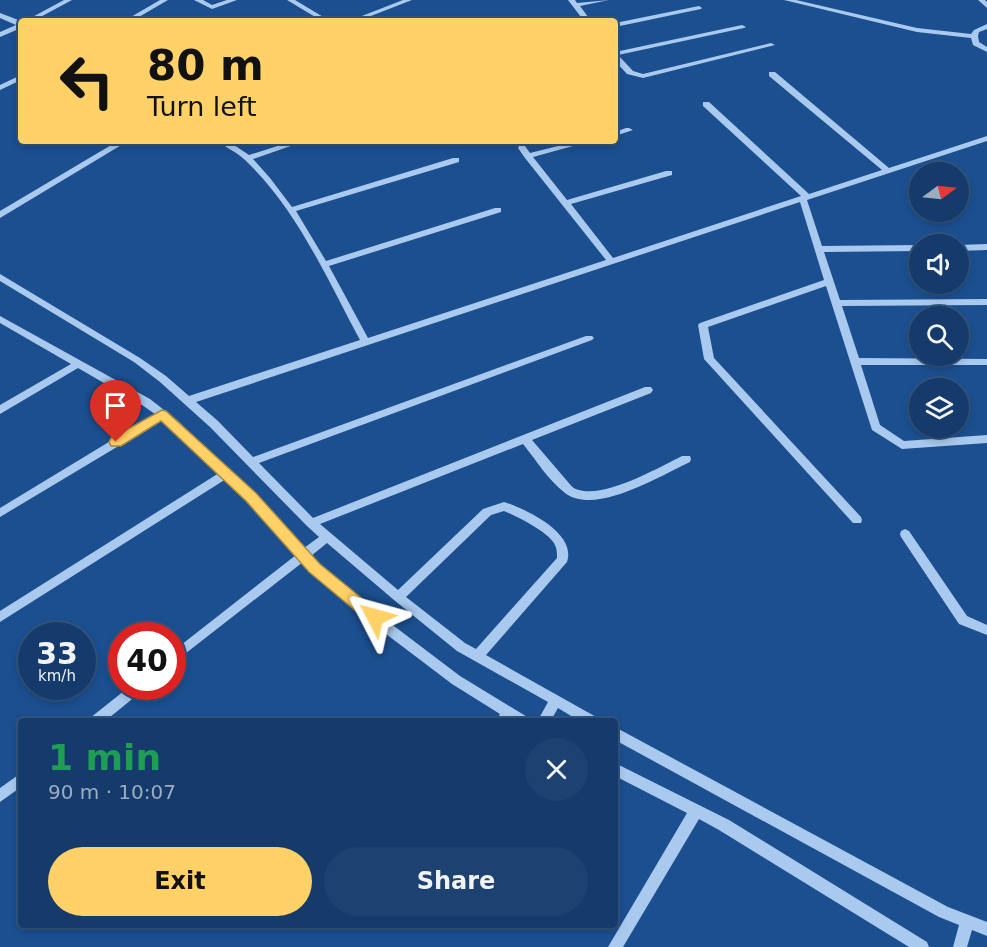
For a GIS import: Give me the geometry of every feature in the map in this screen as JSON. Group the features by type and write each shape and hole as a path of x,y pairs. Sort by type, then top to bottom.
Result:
{"street":[{"path":"34,18 69,0"},
{"path":"132,18 165,0"},
{"path":"197,0 212,7 234,0"},
{"path":"290,0 322,18"},
{"path":"362,18 409,0"},
{"path":"573,3 606,0"},
{"path":"787,0 916,30 974,36"},
{"path":"981,0 987,6"},
{"path":"573,3 586,18"},
{"path":"618,25 699,8"},
{"path":"0,15 18,23"},
{"path":"0,35 18,26"},
{"path":"618,54 742,27"},
{"path":"974,36 980,28 987,27"},
{"path":"974,36 976,43 987,50"},
{"path":"618,59 634,76 643,76 771,45"},
{"path":"772,74 888,171"},
{"path":"0,88 18,79"},
{"path":"706,104 805,198 876,427 902,445 987,440"},
{"path":"618,133 629,130"},
{"path":"188,401 987,138"},
{"path":"0,215 119,144"},
{"path":"227,144 248,158 291,210 326,264 366,342"},
{"path":"248,158 292,144"},
{"path":"528,156 575,144"},
{"path":"522,148 611,261"},
{"path":"291,210 456,160"},
{"path":"565,203 669,172"},
{"path":"326,264 498,210"},
{"path":"969,248 987,247"},
{"path":"820,249 909,248"},
{"path":"0,277 137,360 163,379 327,537 460,646 587,718"},
{"path":"830,281 703,326 709,359 857,520"},
{"path":"836,303 987,302"},
{"path":"0,319 146,402 251,497 315,568 505,717"},
{"path":"251,462 589,338"},
{"path":"854,361 987,362"},
{"path":"0,410 79,363"},
{"path":"311,522 648,390"},
{"path":"0,513 162,415"},
{"path":"524,438 571,491 589,497 609,493 686,459"},
{"path":"0,616 226,474"},
{"path":"398,597 487,512 504,507 522,514 552,533 561,544 563,559 478,656"},
{"path":"905,534 963,621 987,630"},
{"path":"186,648 327,537"},
{"path":"99,718 122,700"},
{"path":"545,718 556,700"},
{"path":"618,735 944,912 987,929"},
{"path":"618,771 724,825 921,947"},
{"path":"0,796 18,781"},
{"path":"615,947 696,811"},
{"path":"960,947 967,921"}],"route":[{"path":"116,442 162,415 251,497 315,568 375,617"}]}
